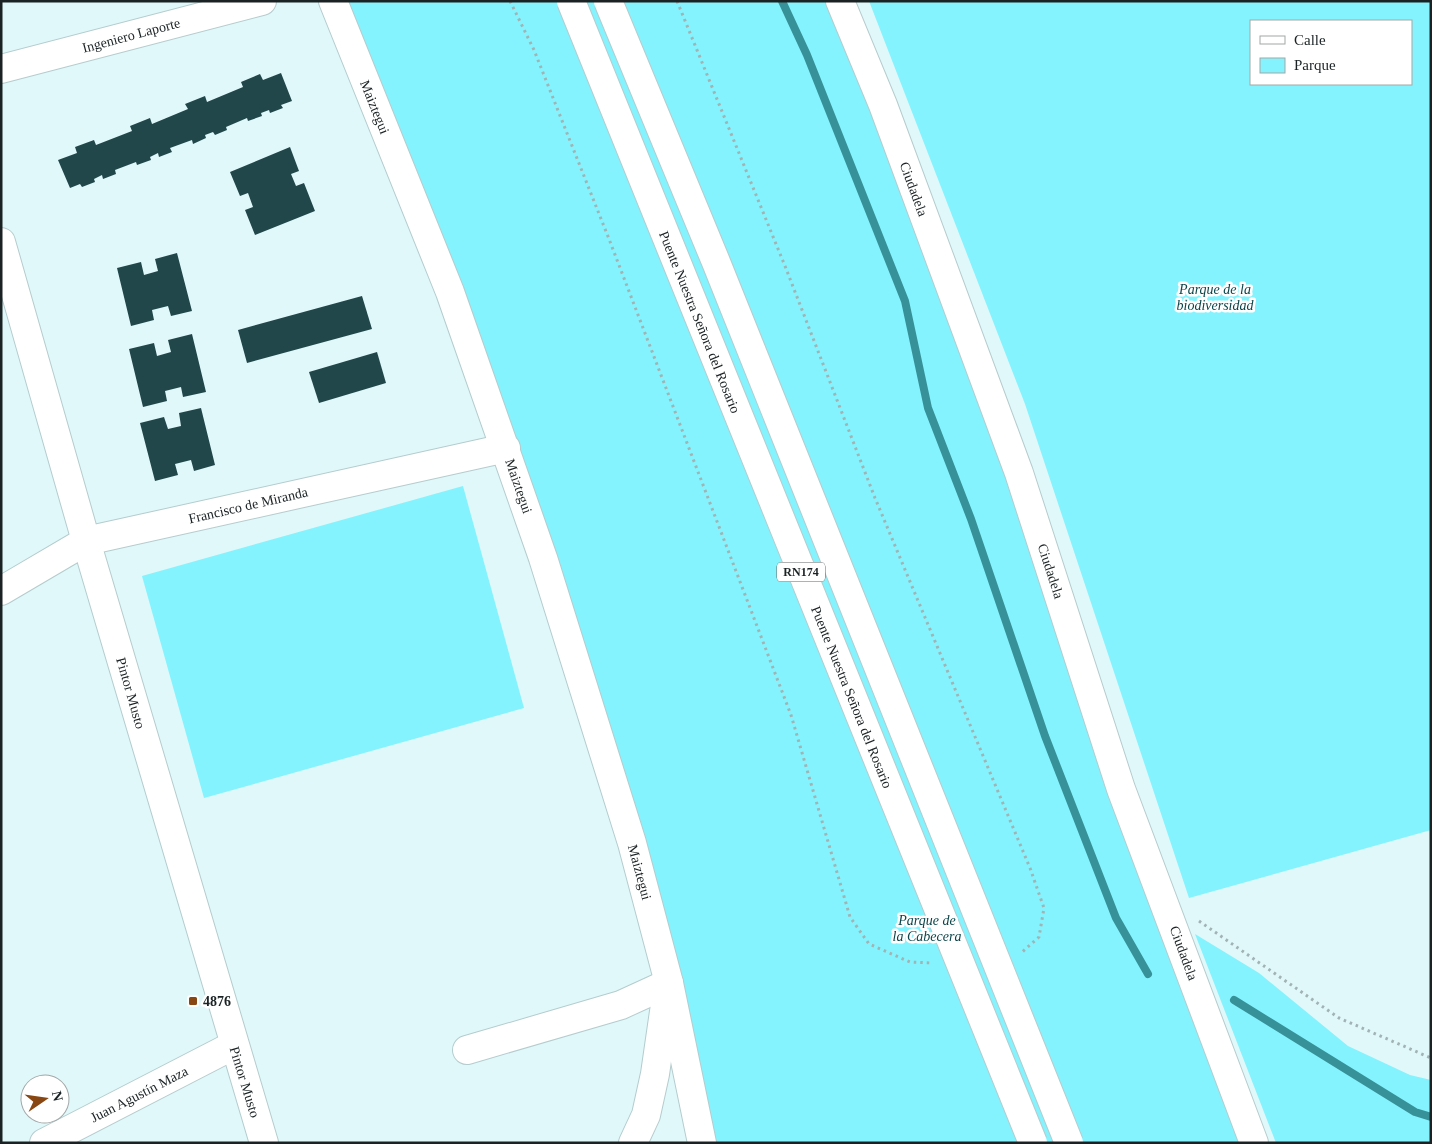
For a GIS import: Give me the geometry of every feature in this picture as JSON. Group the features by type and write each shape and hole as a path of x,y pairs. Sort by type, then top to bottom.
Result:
{"main road":[{"name":"Ingeniero Laporte","path":"1,69 262,1"},
{"name":"Maiztegui","path":"333,1 450,292 506,448 592,711 632,843 668,983 702,1143"},
{"name":"Puente Nuestra Señora del Rosario","path":"571,1 1033,1143"},
{"name":"RN174","path":"608,1 724,280 1069,1143"},
{"name":"Ciudadela","path":"840,1 883,105 1019,473 1121,789 1254,1143"},
{"name":"Pintor Musto","path":"1,242 86,541 264,1143"},
{"name":"Francisco de Miranda","path":"1,592 86,541 506,448"},
{"name":"Maiztegui","path":"633,1143 646,1115 655,1074 668,983"},
{"path":"467,1050 621,1005 668,983"},
{"name":"Juan Agustín Maza","path":"44,1143 234,1044"}],"path":[{"path":"510,1 534,50 609,239 791,715 850,916 869,944 910,962 939,963"},
{"path":"677,1 785,266 876,498 975,734 1044,908 1039,937 1016,958"},
{"path":"1168,911 1193,918 1339,1018 1431,1058"}],"green space":[{"name":"Parque de la Cabecera","path":"333,1 840,1 1254,1143 702,1143 632,843"},
{"name":"Parque de la biodiversidad","path":"869,1 1431,1 1431,830 1189,898 1025,404"},
{"path":"463,486 524,708 204,798 142,576"},
{"path":"1195,934 1259,973 1348,1046 1410,1075 1431,1080 1431,1143 1276,1143"}],"building":[{"path":"281,73 292,101 281,105 283,108 270,113 269,110 261,113 262,116 248,121 247,118 226,127 227,130 215,135 213,132 205,135 206,138 193,144 192,140 170,148 172,152 159,157 158,153 150,157 151,160 137,165 136,162 115,170 116,174 103,179 102,175 94,179 95,182 82,187 80,184 70,188 58,160 77,153 75,147 94,140 96,145 132,131 130,126 150,118 152,124 188,109 185,104 205,96 207,102 243,87 241,82 260,74 263,80"},
{"path":"290,147 299,171 291,174 296,186 304,183 315,211 255,235 245,210 253,207 248,193 240,196 230,172"},
{"path":"177,253 192,311 171,316 168,306 152,310 154,320 131,326 117,268 141,262 144,275 158,271 155,259"},
{"path":"362,296 372,329 247,363 238,330"},
{"path":"192,334 206,392 183,397 181,387 165,391 167,401 143,407 129,349 154,343 157,356 171,352 168,340"},
{"path":"377,352 386,383 319,403 309,372"},
{"path":"201,408 215,465 194,471 191,460 175,464 178,475 155,481 140,423 164,417 168,429 181,426 179,413"}],"waterway":[{"path":"782,1 807,55 905,301 928,408 971,519 1045,736 1116,918 1148,974"},
{"path":"1234,1000 1415,1112 1431,1117"}],"place":[{"name":"4876","path":"193,1001"}]}
